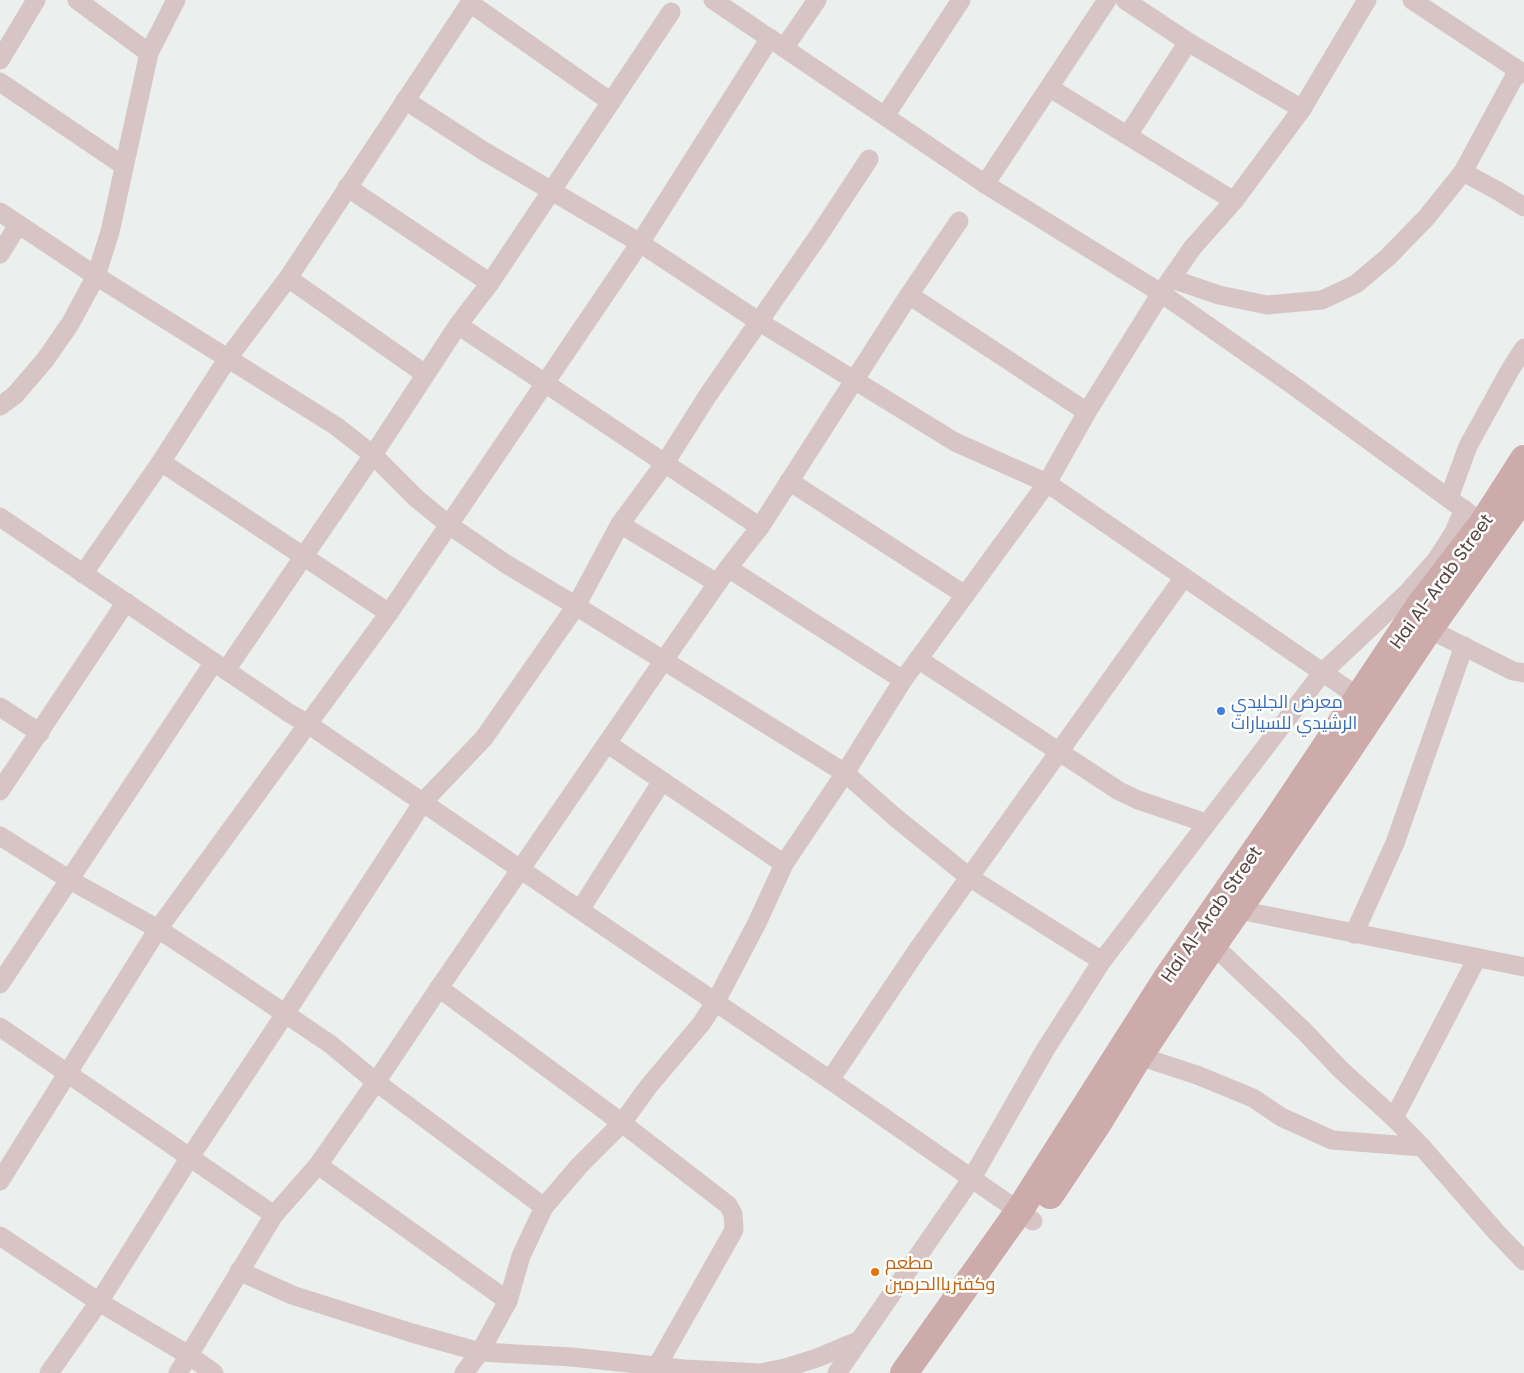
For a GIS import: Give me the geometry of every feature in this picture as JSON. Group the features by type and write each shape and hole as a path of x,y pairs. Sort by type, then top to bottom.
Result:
{"main road":[{"name":"Hai Al-Arab Street","path":"904,1373 1098,1123 1198,956 1420,605 1473,516 1524,460"},
{"name":"Hai Al-Arab Street","path":"927,1373 1026,1216 1110,1066 1198,956 1239,910 1429,629 1524,496"}],"street":[{"path":"0,60 36,0"},
{"path":"77,0 149,53"},
{"path":"0,406 15,394 45,360 70,324 96,276 110,232 149,53 176,0"},
{"path":"713,0 985,184 1166,286 1294,386 1473,516 1454,532 1437,559 1406,594 1322,672 1102,961 1045,1050 972,1178 837,1373"},
{"path":"0,1181 158,929 389,614 777,43 817,0"},
{"path":"885,116 961,0"},
{"path":"985,184 1107,0"},
{"path":"1124,0 1188,42 1302,109"},
{"path":"464,1373 480,1352 508,1301 521,1256 544,1206 579,1166 622,1123 648,1087 701,1024 715,1003 757,923 784,864 845,773 902,680 1047,483 1087,412 1166,286 1193,248 1234,201 1302,109 1368,0"},
{"path":"1166,286 1267,305 1322,300 1356,284 1388,257 1426,218 1463,172 1521,72 1412,0"},
{"path":"83,574 161,462 228,358 288,278 471,2 611,102"},
{"path":"0,984 70,880 220,666 303,556 373,455 425,374 458,325 490,283 671,12"},
{"path":"1128,135 1188,42"},
{"path":"0,82 124,166"},
{"path":"1050,88 1234,201"},
{"path":"405,100 551,191 640,243 758,321 955,442 1047,483 1360,698"},
{"path":"48,1373 99,1302 190,1157 423,802 484,738 576,606 620,524 665,463 708,395 869,158"},
{"path":"1463,172 1524,207"},
{"path":"347,187 490,283"},
{"path":"0,212 96,276 336,426 373,455 416,498 450,525 506,564 845,773 896,818 969,877 1102,961"},
{"path":"178,1373 274,1214 318,1165 664,660 728,568 760,527 909,295 959,221"},
{"path":"0,254 18,225"},
{"path":"288,278 425,374"},
{"path":"909,295 1087,412"},
{"path":"458,325 760,527"},
{"path":"1448,498 1468,446 1524,348"},
{"path":"161,462 389,614"},
{"path":"789,481 965,595"},
{"path":"0,517 423,802 1026,1216"},
{"path":"620,524 717,584"},
{"path":"728,568 902,680"},
{"path":"830,1080 918,949 1184,577"},
{"path":"0,791 126,602"},
{"path":"1429,629 1513,670 1524,673"},
{"path":"1354,934 1394,843 1464,646"},
{"path":"918,659 1119,791 1138,800 1206,823"},
{"path":"0,707 40,733"},
{"path":"608,744 784,864"},
{"path":"580,910 662,781"},
{"path":"0,836 70,880 158,929 330,1044 376,1082 544,1206"},
{"path":"1239,910 1524,967"},
{"path":"1198,956 1304,1031 1340,1069 1394,1118 1422,1147 1524,1261"},
{"path":"1394,1118 1477,958"},
{"path":"439,988 622,1123 728,1205 733,1214 734,1230 657,1366"},
{"path":"0,1027 274,1214"},
{"path":"1139,1056 1197,1075 1253,1098 1281,1117 1332,1140 1422,1147"},
{"path":"318,1165 508,1301"},
{"path":"0,1236 99,1302 190,1356 214,1373"},
{"path":"239,1271 292,1295 349,1314 480,1352 572,1357 657,1366 761,1372 785,1368 817,1358 860,1340"}],"place":[{"name":"معرض الجليدي الرشيدي للسيارات","path":"1221,711"},
{"name":"مطعم وكفترياالحرمين","path":"875,1272"}]}
